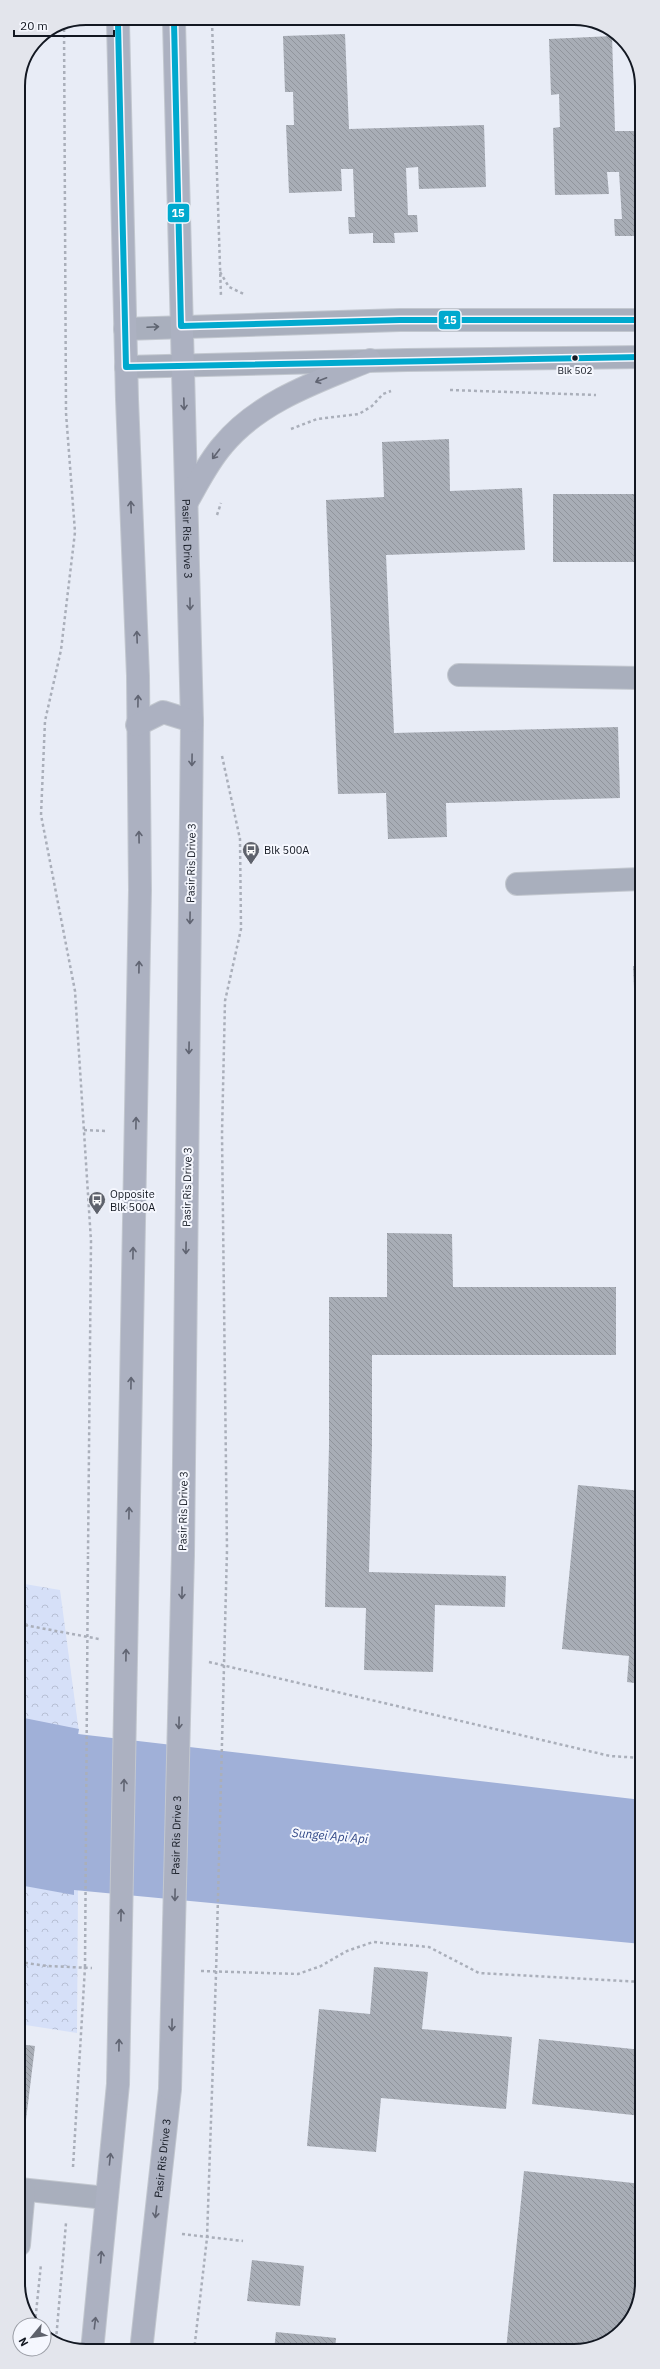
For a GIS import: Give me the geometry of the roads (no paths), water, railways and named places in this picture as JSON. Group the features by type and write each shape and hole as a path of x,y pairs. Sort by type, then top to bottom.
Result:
{"main road":[{"path":"93,2344 118,2084 140,890 137,725 138,676 126,367 118,25"},
{"name":"Pasir Ris Drive 3","path":"142,2344 170,2089 183,1554 192,721 174,25"},
{"path":"187,502 208,465 224,444 248,422 313,383 370,360"},
{"path":"137,725 163,712 192,721"}],"street":[{"path":"125,329 400,320 635,320"},
{"path":"126,367 370,360 635,357"},
{"path":"458,675 635,678"},
{"path":"517,884 635,879"},
{"path":"25,2190 106,2198"}],"water":[{"name":"Sungei Api Api","path":"25,1718 79,1729 78,1734 635,1799 635,1943 74,1890 74,1895 25,1886"}],"place":[{"name":"Blk 502","path":"575,358"},
{"name":"Blk 500A","path":"251,865"},
{"name":"Opposite Blk 500A","path":"97,1215"}]}
